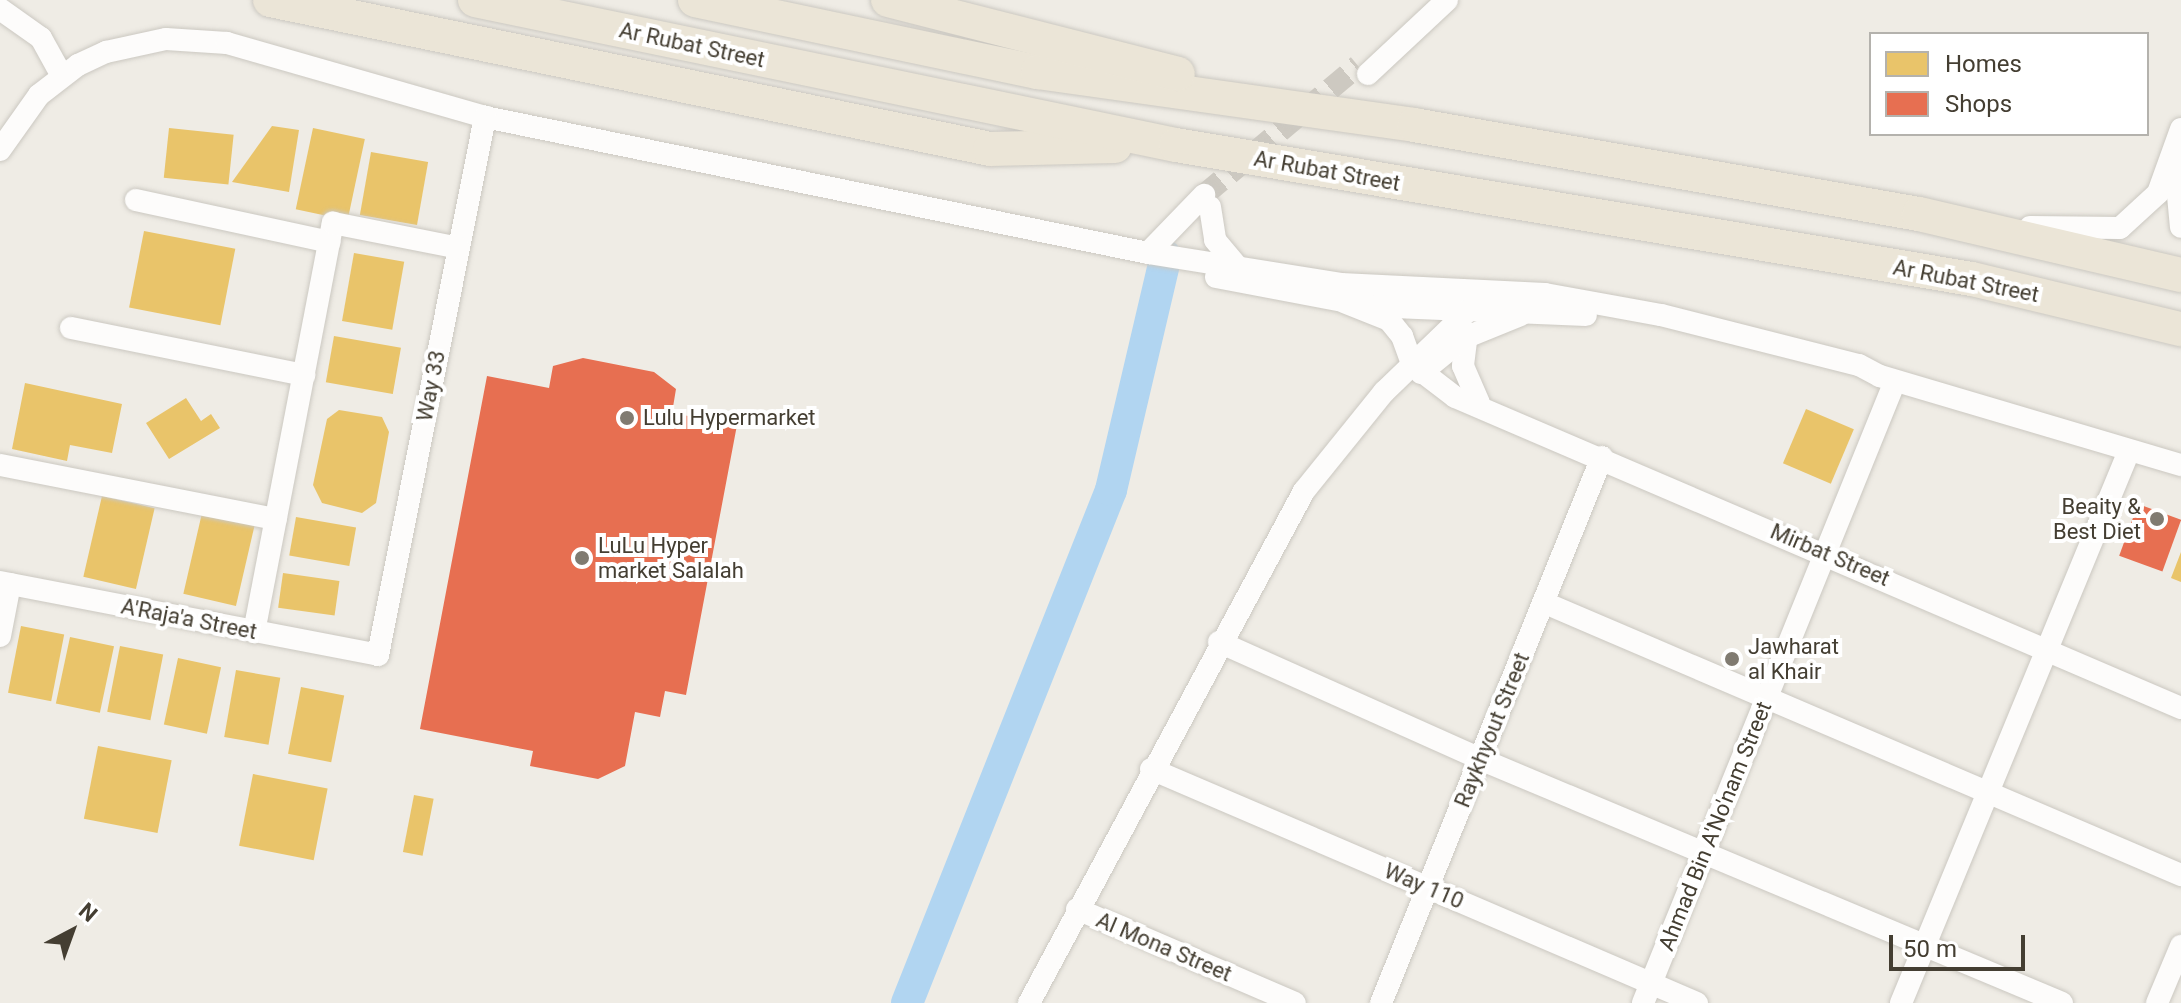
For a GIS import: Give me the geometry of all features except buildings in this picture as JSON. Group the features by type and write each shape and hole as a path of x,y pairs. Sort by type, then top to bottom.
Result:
{"highway":[{"path":"270,0 990,149 1176,145"},
{"name":"Ar Rubat Street","path":"475,0 1176,145 1972,279 2181,329"},
{"name":"Ar Rubat Street","path":"695,0 1038,72 1261,106 1414,125 1919,214 2181,275"},
{"path":"888,0 1196,78 1261,106"}],"street":[{"path":"1363,70 1447,0"},
{"path":"0,9 41,38 62,76"},
{"path":"0,150 10,129 62,76 135,44 196,39 241,47 485,117 1157,254 1341,284 1545,294 1661,315 1859,365 1888,379"},
{"name":"Way 33","path":"378,655 485,117"},
{"path":"1919,214 2108,231 2120,228 2152,203 2175,155 2181,129"},
{"path":"2175,155 2181,227"},
{"path":"136,200 330,242"},
{"path":"1157,254 1210,201 1215,240 1236,265"},
{"path":"254,632 333,223 459,248"},
{"path":"1157,254 1199,273 1344,302 1546,310 1633,322 1888,379 2181,465"},
{"path":"1454,291 1470,309"},
{"path":"1029,1003 1219,642 1304,491 1370,412 1416,369 1470,309 1498,293"},
{"path":"1344,302 1397,327 1416,369"},
{"path":"1470,309 1464,338 1466,379 1479,403"},
{"path":"1416,369 1464,338 1503,320 1546,310"},
{"path":"71,328 304,375"},
{"name":"Mirbat Street","path":"1416,369 1455,397 1479,403 2181,708"},
{"name":"Ahmad Bin A'No'nam Street","path":"1647,993 1825,554 1888,379"},
{"path":"1901,1003 2129,451"},
{"name":"Raykhyout Street","path":"1381,1003 1602,457"},
{"path":"0,465 276,519"},
{"path":"0,636 5,583"},
{"name":"A'Raja'a Street","path":"5,583 378,655"},
{"path":"1545,603 2181,875"},
{"path":"1219,642 1480,759 2062,1003"},
{"name":"Way 110","path":"1151,769 1428,888 1647,993 1697,1003"},
{"name":"Al Mona Street","path":"1077,909 1295,1003"},
{"path":"2157,1003 2181,946"}],"waterway":[{"path":"907,1003 1111,490 1166,256"}],"tunnel":[{"path":"1204,195 1358,66"}],"place":[{"name":"Lulu Hypermarket","path":"627,418"},
{"name":"Beaity & Best Diet","path":"2157,519"},
{"name":"LuLu Hyper market Salalah","path":"582,558"},
{"name":"Jawharat al Khair","path":"1732,659"}]}
